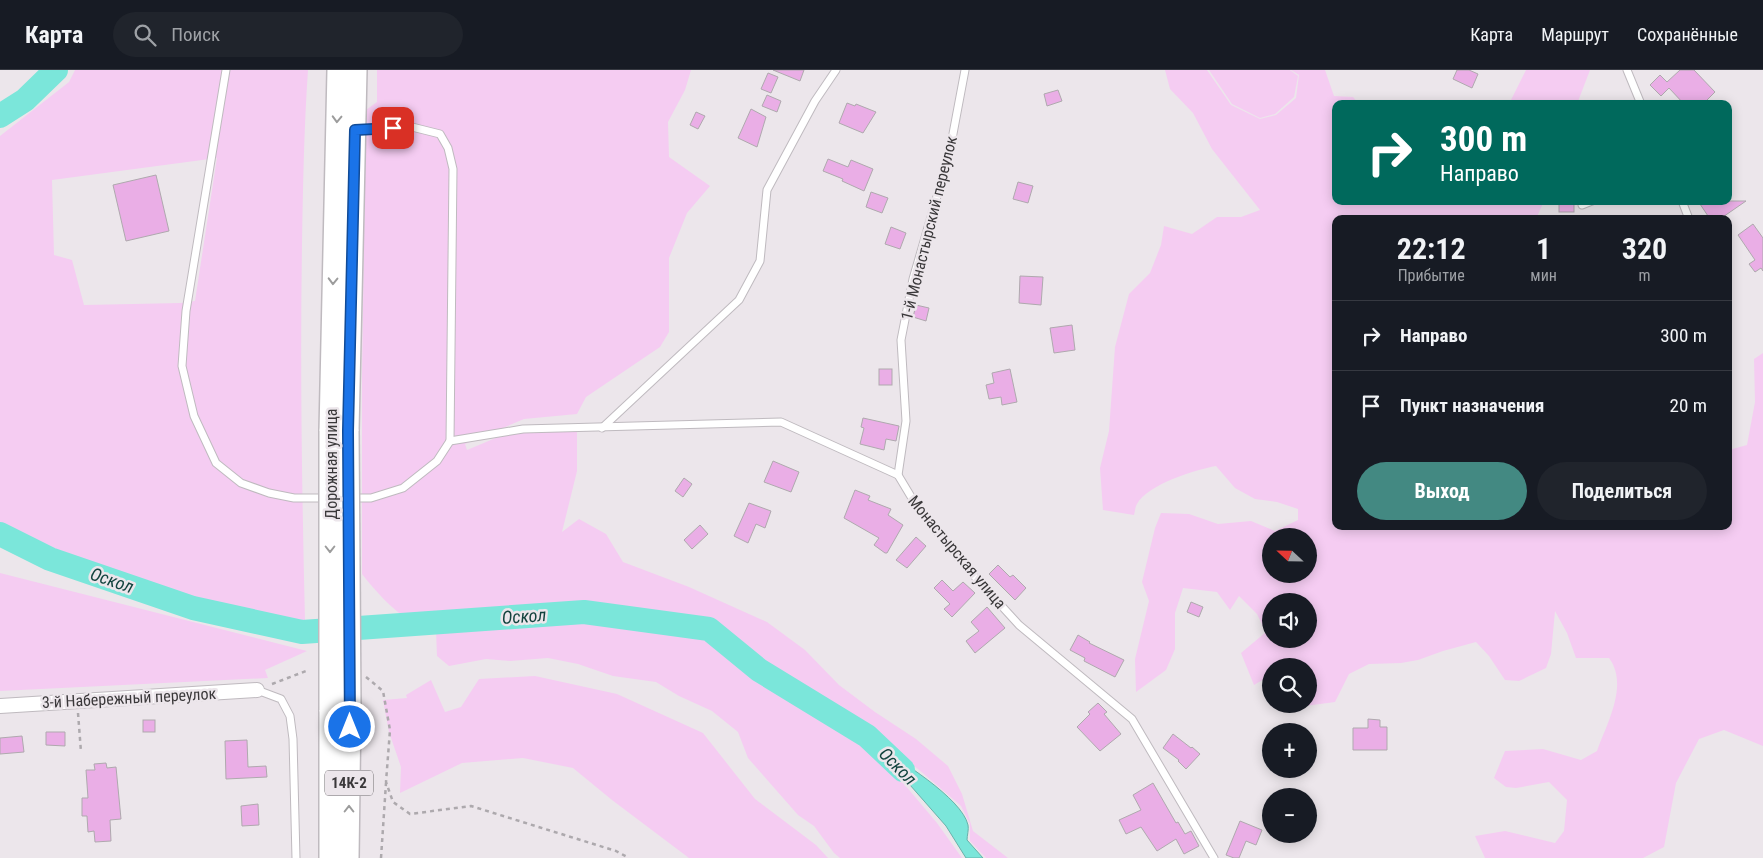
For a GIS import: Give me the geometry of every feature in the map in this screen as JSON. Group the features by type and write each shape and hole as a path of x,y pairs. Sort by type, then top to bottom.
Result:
{"main road":[{"name":"Дорожная улица","path":"338,70 340,709 348,858"},
{"name":"Дорожная улица","path":"339,431 355,130 356,70"},
{"name":"Дорожная улица","path":"330,858 340,709"}],"street":[{"name":"3-й Набережный переулок","path":"0,706 257,690"}],"lane":[{"path":"226,70 186,311 182,366 194,416 216,463 241,483 269,493 294,498 371,498 403,488 438,461 450,441 452,169 448,148 440,134 412,126 355,130"},
{"path":"602,428 739,300 760,261 767,190 815,101 836,70"},
{"name":"1-й Монастырский переулок","path":"898,475 906,421 900,340 913,279 949,155 965,70"},
{"path":"1627,70 1639,100"},
{"path":"450,441 523,429 781,422 898,475"},
{"name":"Монастырская улица","path":"898,475 919,510 966,567 1019,625 1132,719 1214,858"},
{"path":"257,690 281,699 290,716 293,739 296,858"}],"path":[{"path":"257,690 306,671"},
{"path":"362,674 384,691 390,730 381,858"},
{"path":"78,701 81,752"},
{"path":"386,782 393,802 410,814 471,806 616,851 629,858"}],"shaded area":[{"path":"75,70 308,70 301,292 305,621 176,594 80,561 9,530 0,524 0,136 69,82","holes":["217,158 195,301 84,305 72,260 54,255 52,180"]},
{"path":"377,70 691,70 685,90 668,122 669,157 710,186 687,213 669,258 669,332 660,347 586,397 577,414 524,419 465,444 467,450 524,426 577,424 577,471 562,532 579,519 606,534 623,562 689,587 767,622 805,650 839,685 916,739 948,766 962,794 973,831 1008,858 986,858 970,841 970,824 961,806 918,769 870,733 762,666 710,625 585,607 410,621 390,605 367,581 362,574 362,378 366,110 377,102"},
{"path":"1165,70 1207,70 1231,105 1260,119 1276,115 1296,98 1299,75 1291,70 1325,70 1334,96 1353,97 1356,100 1332,100 1332,205 1542,205 1538,215 1332,215 1332,530 1732,530 1732,449 1747,445 1755,402 1754,359 1763,353 1763,746 1724,730 1699,739 1676,783 1664,847 1643,858 1485,858 1475,836 1505,831 1555,843 1564,831 1567,800 1549,782 1516,788 1506,787 1494,778 1505,751 1543,749 1581,760 1597,751 1614,704 1617,680 1615,669 1609,658 1576,658 1567,633 1555,611 1551,654 1546,668 1519,681 1505,680 1489,656 1476,642 1418,660 1401,663 1369,664 1349,674 1335,702 1317,704 1317,658 1262,658 1262,680 1254,685 1241,653 1262,635 1262,648 1317,648 1317,593 1262,593 1262,624 1257,614 1239,596 1230,610 1217,592 1183,588 1175,613 1175,649 1166,670 1136,692 1135,659 1149,601 1142,582 1155,528 1161,513 1189,514 1218,524 1251,521 1268,528 1262,528 1262,583 1318,582 1318,528 1281,528 1298,520 1298,509 1277,502 1255,499 1235,488 1216,466 1161,484 1143,497 1137,504 1134,515 1103,510 1100,468 1109,431 1115,347 1129,294 1150,273 1161,245 1164,226 1192,234 1217,217 1241,217 1260,210 1212,149 1193,113 1170,89"},
{"path":"1209,70 1290,70 1298,76 1294,97 1275,114 1260,118 1232,104"},
{"path":"1526,70 1590,70 1579,100 1511,100"},
{"path":"0,573 307,651 265,670 268,678 0,691"},
{"path":"592,620 707,637 752,674 853,734 894,772 937,823 962,858 840,858 834,853 814,826 798,815 748,758 738,732 712,711 679,696 656,682 613,676 578,664 548,658 510,661 486,659 449,666 437,656 436,631"},
{"path":"535,676 617,694 703,733 755,799 816,845 828,858 689,858 573,768 523,758 462,763 400,793 401,767 389,732 383,700 407,698 406,695 431,680 445,712 461,707 479,679"}],"water":[{"path":"874,744 928,780 954,803 963,814 968,825 967,840 983,858 966,858 946,826"}],"building":[{"path":"773,70 804,70 800,81"},
{"path":"1457,70 1469,70 1478,74 1472,88 1453,79"},
{"path":"1680,70 1694,70 1715,92 1707,100 1680,100 1669,88 1661,96 1650,85 1660,75 1667,82"},
{"path":"768,73 778,77 771,93 761,89"},
{"path":"1058,90 1062,101 1047,106 1044,94"},
{"path":"767,95 781,101 777,112 762,106"},
{"path":"847,103 855,106 856,104 876,112 863,133 839,123"},
{"path":"751,109 766,117 757,147 738,138"},
{"path":"696,112 705,116 698,129 690,125"},
{"path":"828,159 848,167 851,160 873,169 864,191 842,181 843,179 823,171"},
{"path":"156,175 169,231 126,241 113,185"},
{"path":"1018,182 1033,186 1028,203 1013,199"},
{"path":"871,192 888,198 882,213 866,207"},
{"path":"1732,201 1746,201 1726,215 1707,215 1701,205 1732,205"},
{"path":"1559,205 1574,205 1574,212 1559,212"},
{"path":"1753,224 1763,238 1763,271 1761,268 1755,272 1749,264 1755,260 1738,235"},
{"path":"891,227 906,233 900,249 885,244"},
{"path":"1020,276 1043,277 1041,305 1019,303"},
{"path":"916,305 929,308 926,321 913,317"},
{"path":"1072,325 1075,350 1054,353 1050,328"},
{"path":"879,369 892,369 892,385 879,385"},
{"path":"1010,369 1017,402 1002,405 1001,397 989,399 986,385 994,383 992,373"},
{"path":"863,418 899,426 896,441 886,439 884,450 860,444 864,428 861,427"},
{"path":"773,461 799,472 791,492 764,482"},
{"path":"684,478 692,484 683,497 675,491"},
{"path":"855,490 870,496 868,500 891,509 888,515 903,525 887,553 874,545 879,538 844,518"},
{"path":"749,503 771,511 765,528 756,524 748,543 734,536"},
{"path":"700,525 708,534 692,549 684,540"},
{"path":"916,537 926,546 907,568 896,560"},
{"path":"998,565 1010,577 1013,575 1026,588 1015,600 989,574"},
{"path":"942,580 953,591 963,582 975,593 952,617 944,609 950,604 934,588"},
{"path":"1191,602 1203,607 1199,617 1187,612"},
{"path":"987,607 1005,628 975,653 966,641 979,631 971,622"},
{"path":"1078,635 1089,643 1124,660 1115,677 1084,661 1085,658 1070,650"},
{"path":"1098,703 1107,712 1104,714 1121,734 1100,751 1077,727 1090,714 1088,712"},
{"path":"1368,719 1380,720 1380,727 1387,727 1387,750 1353,750 1353,728 1368,728"},
{"path":"143,720 155,720 155,732 143,732"},
{"path":"46,732 65,732 65,746 46,745"},
{"path":"1173,734 1200,754 1186,769 1179,760 1163,748"},
{"path":"22,736 24,752 0,754 0,738"},
{"path":"247,740 248,767 266,766 267,777 226,779 225,741"},
{"path":"106,763 107,768 116,767 121,819 110,820 111,841 95,842 94,831 88,832 87,816 82,816 82,798 88,798 86,770 95,770 94,764"},
{"path":"1153,783 1176,823 1178,822 1185,834 1191,831 1199,846 1184,854 1176,839 1157,851 1141,827 1126,834 1119,820 1141,810 1133,795"},
{"path":"258,804 259,825 242,826 241,806"},
{"path":"1240,821 1262,830 1256,845 1246,841 1239,858 1226,855"}],"waterway":[{"name":"Оскол","path":"0,116 25,100 56,70"},
{"name":"Оскол","path":"0,534 50,559 193,608 302,632 584,612 709,629 759,670 867,736 903,770"}],"route":[{"path":"350,727 348,431 355,130 393,128"}]}
